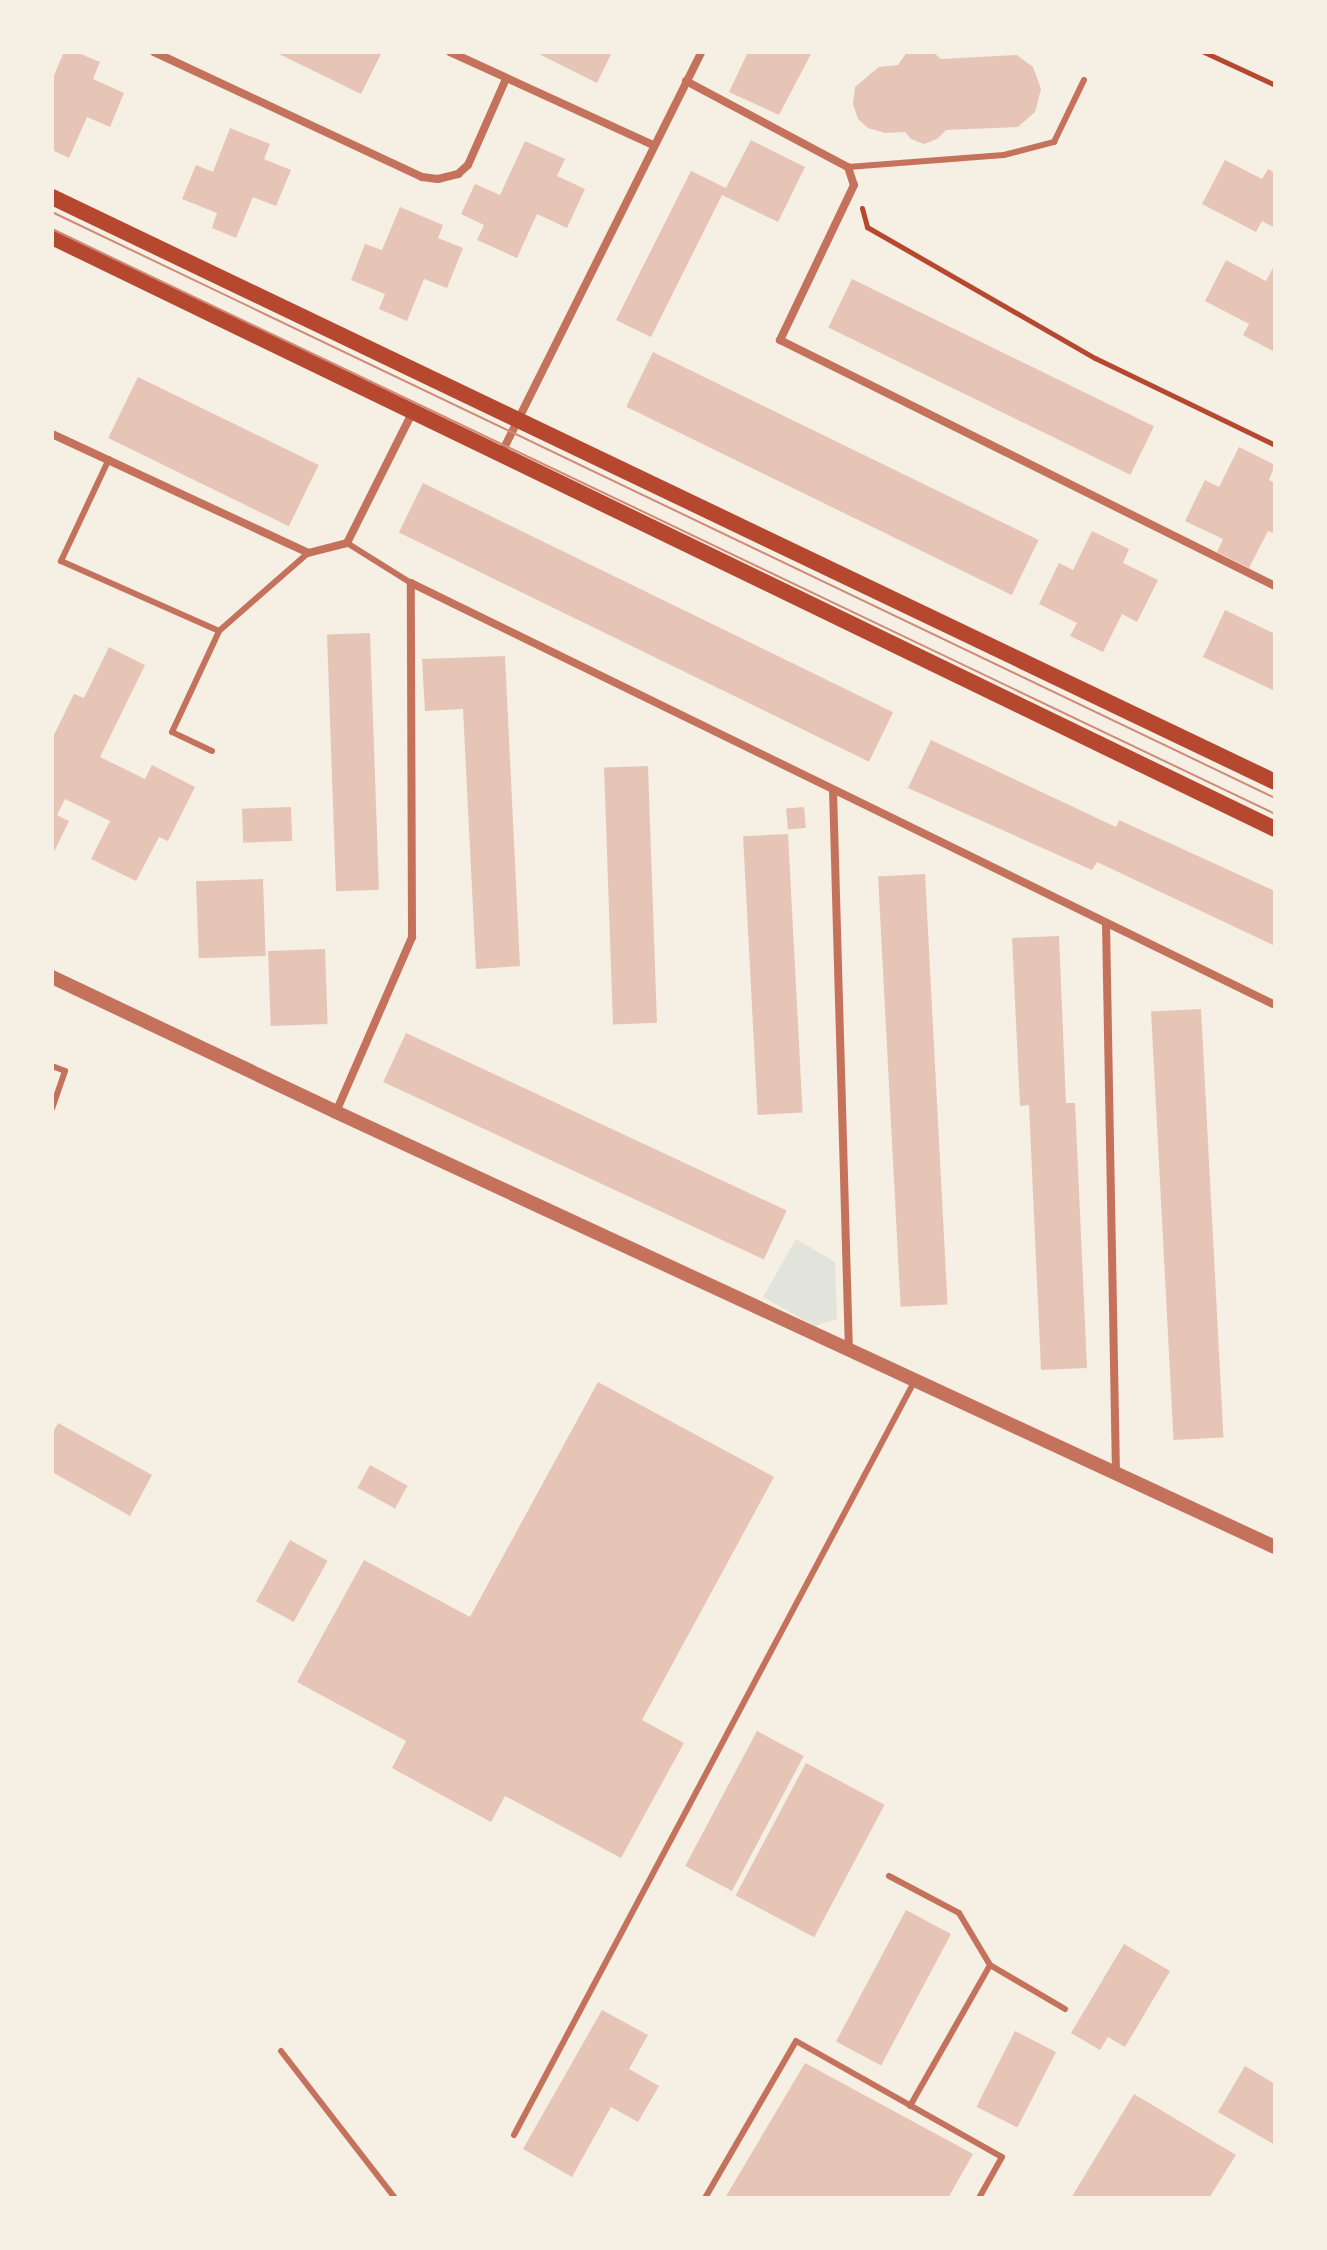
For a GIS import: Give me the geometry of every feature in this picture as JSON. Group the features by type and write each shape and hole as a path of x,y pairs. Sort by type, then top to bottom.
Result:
{"main road":[{"path":"52,197 1275,782"},
{"path":"52,237 1275,829"}],"street":[{"path":"154,52 422,177 438,179 458,174 468,165 506,79"},
{"path":"450,52 653,145"},
{"path":"501,454 701,52"},
{"path":"686,81 848,167 854,185 780,340 1275,586"},
{"path":"52,434 308,553 347,543 413,411"},
{"path":"336,1112 412,937 411,583 1275,1005"},
{"path":"833,790 849,1351"},
{"path":"1106,923 1116,1473"},
{"path":"52,977 1275,1547"}],"lane":[{"path":"848,167 1004,155 1054,142 1084,80"},
{"path":"61,561 109,459"},
{"path":"347,543 411,583"},
{"path":"212,751 172,732 219,631 308,553"},
{"path":"52,557 219,631"},
{"path":"52,1066 65,1071 52,1108"},
{"path":"514,2135 915,1379"},
{"path":"889,1876 959,1913 990,1965 1065,2009"},
{"path":"910,2106 990,1965"},
{"path":"705,2198 796,2041 1002,2157 979,2198"},
{"path":"281,2051 395,2198"}],"path":[{"path":"1204,52 1275,85"},
{"path":"854,185 867,227 1095,358 1275,445"}],"shaded area":[{"path":"796,1239 835,1262 837,1319 815,1326 763,1297"}],"building":[{"path":"64,52 76,52 100,62 93,79 124,93 110,127 87,117 69,158 52,150 52,80"},
{"path":"275,52 377,52 381,54 361,94"},
{"path":"535,52 612,52 597,83"},
{"path":"748,52 812,52 779,115 729,92"},
{"path":"907,52 933,52 941,59 1017,55 1033,67 1041,89 1035,112 1018,127 946,130 937,139 924,144 911,139 905,132 885,133 868,128 858,119 853,104 855,87 879,67 898,65"},
{"path":"230,128 270,144 264,159 291,170 276,206 253,197 236,238 212,228 217,213 182,199 196,165 213,172"},
{"path":"751,140 805,167 778,222 722,195 651,337 616,320 691,171 726,188"},
{"path":"525,141 565,159 557,176 585,189 567,228 537,214 517,258 477,240 484,225 461,214 475,184 500,195"},
{"path":"1225,160 1262,179 1268,169 1275,173 1275,228 1262,221 1256,232 1202,204"},
{"path":"400,207 443,225 438,238 463,248 447,288 424,279 407,321 379,309 385,294 351,280 365,244 382,250"},
{"path":"1226,260 1266,281 1275,264 1275,352 1243,335 1249,324 1205,301"},
{"path":"852,279 1154,426 1130,475 828,328"},
{"path":"653,352 1039,540 1012,595 626,407"},
{"path":"138,377 319,465 289,526 108,438"},
{"path":"1239,447 1275,465 1269,480 1275,483 1275,534 1268,531 1249,568 1217,552 1223,539 1185,521 1205,480 1219,487"},
{"path":"423,483 893,712 869,762 399,532"},
{"path":"1092,531 1129,549 1123,563 1158,580 1137,622 1122,614 1103,652 1070,636 1077,623 1039,604 1059,563 1073,570"},
{"path":"1225,610 1275,634 1275,691 1203,657"},
{"path":"370,633 379,890 336,891 327,635"},
{"path":"109,647 145,665 100,757 145,779 152,765 195,787 168,841 159,837 136,881 91,859 110,821 65,799 57,815 69,821 52,856 52,739 74,694 84,698"},
{"path":"505,656 520,966 476,969 463,709 425,711 422,659"},
{"path":"931,740 1116,827 1119,820 1275,891 1275,946 1097,862 1092,870 908,788"},
{"path":"648,766 657,1023 613,1024 604,768"},
{"path":"291,807 292,841 243,843 242,809"},
{"path":"804,807 806,828 788,829 786,809"},
{"path":"788,834 803,1113 758,1115 743,836"},
{"path":"925,874 948,1304 901,1307 878,876"},
{"path":"263,879 266,956 199,958 196,881"},
{"path":"1059,936 1066,1103 1075,1103 1087,1368 1041,1370 1029,1105 1020,1106 1012,938"},
{"path":"325,949 328,1024 271,1026 268,951"},
{"path":"1201,1009 1223,1437 1174,1440 1151,1012"},
{"path":"406,1033 787,1210 764,1259 383,1082"},
{"path":"598,1382 774,1477 642,1720 684,1743 621,1858 505,1796 491,1822 392,1768 406,1741 297,1682 364,1560 470,1617"},
{"path":"58,1423 152,1475 130,1516 52,1472 52,1434"},
{"path":"370,1465 408,1486 395,1509 357,1488"},
{"path":"290,1540 328,1561 294,1622 256,1601"},
{"path":"757,1731 804,1756 732,1891 685,1866"},
{"path":"806,1763 885,1805 814,1937 736,1895"},
{"path":"906,1910 951,1934 881,2066 836,2042"},
{"path":"1124,1944 1170,1971 1125,2047 1108,2037 1100,2050 1071,2033"},
{"path":"602,2010 648,2035 629,2069 659,2086 638,2122 611,2107 572,2177 523,2149"},
{"path":"1015,2031 1056,2052 1017,2128 976,2107"},
{"path":"805,2063 973,2154 948,2198 725,2198"},
{"path":"1245,2066 1275,2084 1275,2145 1218,2112"},
{"path":"1134,2094 1236,2155 1209,2198 1071,2198"}],"tram line":[{"path":"52,212 1275,798"},
{"path":"52,229 1275,814"}]}
